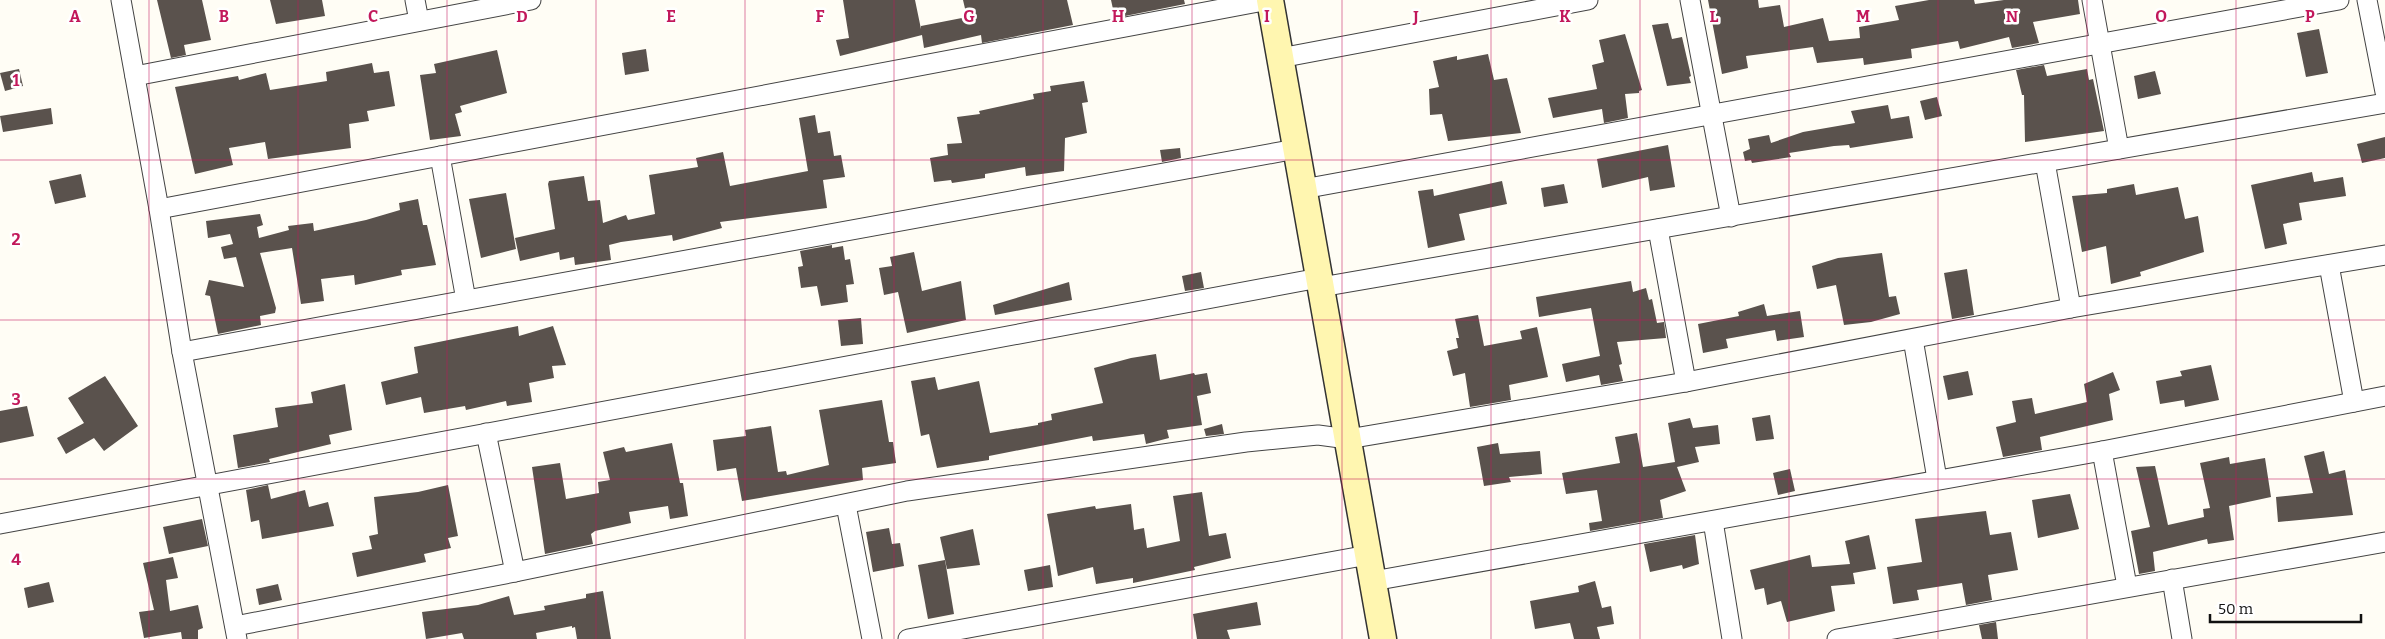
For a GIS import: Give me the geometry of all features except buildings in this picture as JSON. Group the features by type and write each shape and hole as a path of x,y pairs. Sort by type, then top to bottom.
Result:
{"street":[{"path":"121,0 159,208 182,352 210,486 236,632 907,491 1246,442 1318,435 1348,439 1686,382 2071,308 2385,255"},
{"path":"415,0 419,21"},
{"path":"135,76 531,0"},
{"path":"159,208 1269,0 1383,639"},
{"path":"1280,58 1588,0"},
{"path":"1690,0 1731,216"},
{"path":"2092,0 2118,149"},
{"path":"1303,189 2339,0"},
{"path":"2367,0 2385,92"},
{"path":"0,524 486,433 1320,283 1658,229 2385,103"},
{"path":"182,352 1296,149"},
{"path":"440,156 466,300"},
{"path":"2044,162 2071,308"},
{"path":"1658,229 1686,382"},
{"path":"2329,265 2354,402"},
{"path":"1913,339 1937,480"},
{"path":"1373,581 2102,452 2385,396"},
{"path":"486,433 515,572"},
{"path":"2102,452 2127,586"},
{"path":"846,504 872,639"},
{"path":"1713,520 1732,639"},
{"path":"1837,639 2127,586 2385,542"},
{"path":"908,639 940,636 1368,555"},
{"path":"2172,579 2182,639"}]}
